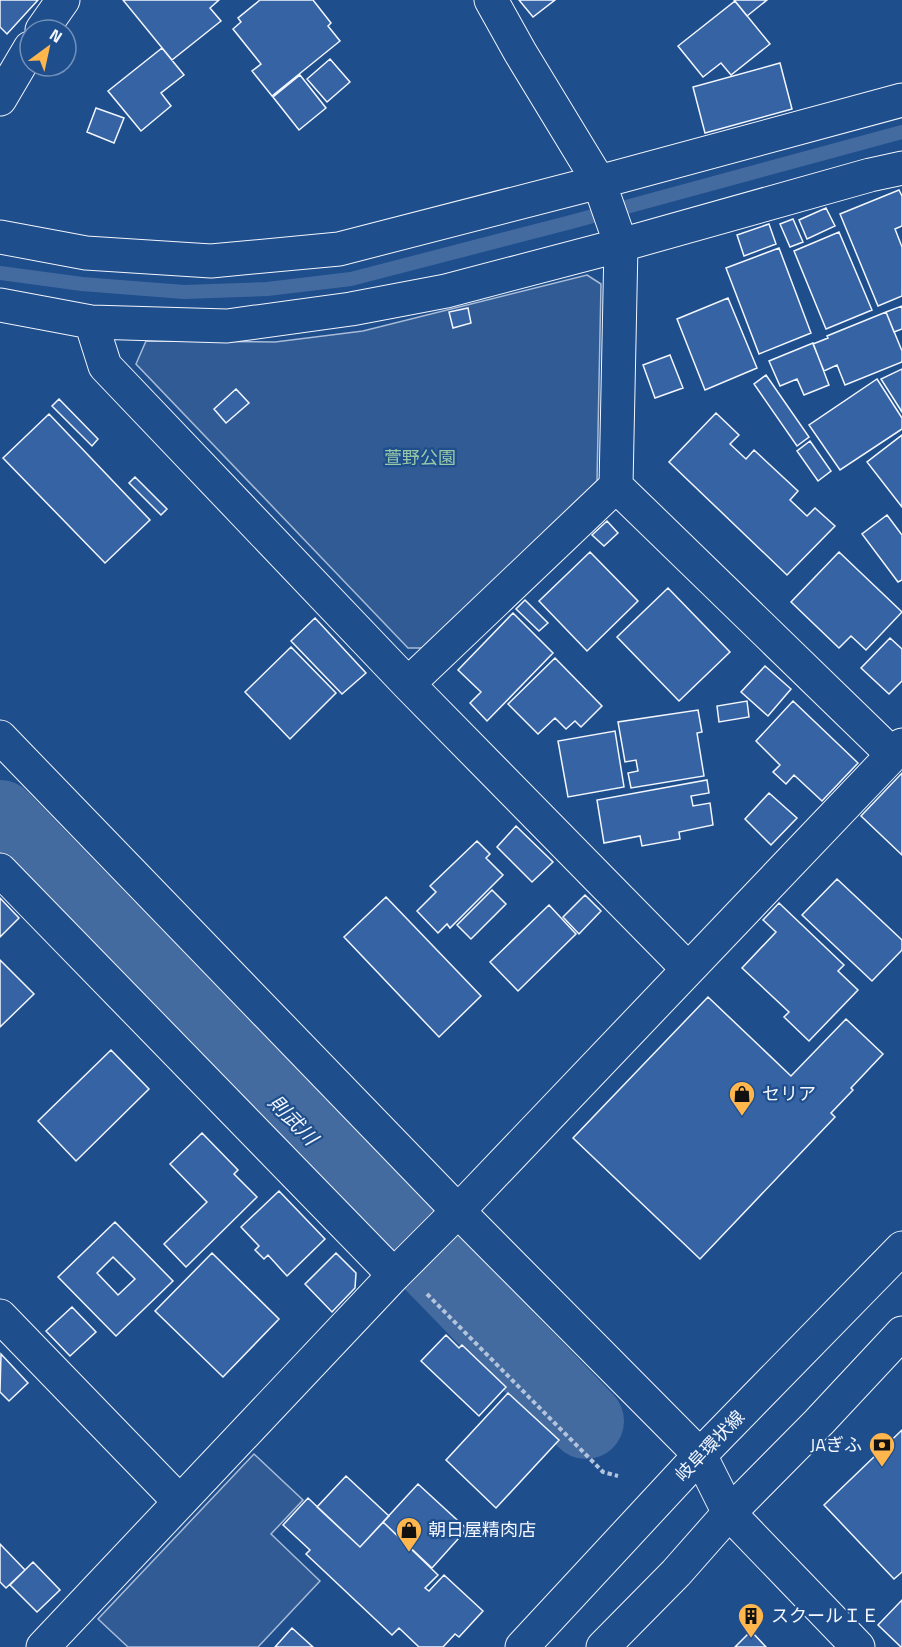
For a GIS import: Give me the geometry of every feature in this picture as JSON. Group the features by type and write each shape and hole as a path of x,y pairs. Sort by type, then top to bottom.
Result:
{"street":[{"path":"50,18 63,0"},
{"path":"408,684 616,486 619,238 601,188 491,0"},
{"path":"0,99 18,68"},
{"path":"0,237 86,254 211,261 339,249 601,188 902,100"},
{"path":"0,305 91,322 228,326 351,309 446,291 619,238 902,168"},
{"path":"91,322 105,366 408,684 688,969"},
{"path":"43,1647 400,1269 897,750 616,486"},
{"path":"0,737 447,1222 700,1455 729,1513 858,1647"},
{"path":"0,870 400,1269"},
{"name":"岐阜環状線","path":"522,1647 700,1455 902,1248"},
{"path":"0,1316 180,1502"},
{"path":"603,1647 676,1573 729,1513 819,1422 902,1333"}],"path":[{"path":"400,1269 603,1472 618,1476"}],"shaded area":[{"name":"萱野公園","path":"587,275 601,284 597,481 424,648 408,648 136,364 146,341 275,342 363,331"},
{"path":"254,1454 303,1500 271,1534 320,1581 258,1647 128,1647 98,1619"}],"building":[{"path":"0,0 38,0 22,18 18,18 18,22 7,34 0,27"},
{"path":"123,0 219,0 210,8 221,21 172,60"},
{"path":"260,0 313,0 331,23 328,26 340,41 272,96 252,71 261,64 233,29 241,22 238,18"},
{"path":"519,0 555,0 533,17"},
{"path":"734,0 767,0 747,16"},
{"path":"735,1 770,44 731,75 721,63 703,77 678,46"},
{"path":"162,48 184,75 161,93 171,106 141,131 108,91"},
{"path":"330,59 350,82 327,102 307,79"},
{"path":"780,63 792,109 705,133 693,87"},
{"path":"300,75 326,108 299,130 273,97"},
{"path":"96,108 124,118 114,143 87,132"},
{"path":"899,190 902,196 902,226 895,229 902,247 902,296 878,306 840,214"},
{"path":"826,208 835,226 807,239 799,220"},
{"path":"793,219 803,242 790,247 780,224"},
{"path":"769,224 776,244 744,256 737,235"},
{"path":"839,232 872,310 826,329 794,251"},
{"path":"779,248 811,333 759,354 726,268"},
{"path":"728,298 757,368 705,390 677,319"},
{"path":"902,306 902,329 894,332 886,312"},
{"path":"468,308 471,323 453,328 449,312"},
{"path":"886,312 902,351 902,362 845,385 837,365 824,371 813,344"},
{"path":"813,343 829,385 804,395 797,379 780,386 769,361"},
{"path":"670,355 683,388 655,398 643,365"},
{"path":"902,369 902,412 881,379"},
{"path":"766,375 809,437 797,446 754,384"},
{"path":"877,379 902,418 902,429 840,470 809,425"},
{"path":"236,389 249,403 226,423 214,409"},
{"path":"59,399 98,439 92,446 52,406"},
{"path":"716,413 739,435 730,444 746,459 754,450 798,491 790,500 807,516 815,508 835,526 787,575 669,462"},
{"path":"49,414 150,520 105,563 3,458"},
{"path":"902,435 902,507 867,462"},
{"path":"810,441 831,471 818,481 797,451"},
{"path":"135,477 167,509 161,515 129,483"},
{"path":"887,515 902,535 902,580 898,582 862,534"},
{"path":"607,521 618,533 604,546 592,535"},
{"path":"590,552 638,601 587,651 539,601"},
{"path":"839,552 902,612 866,650 851,636 839,648 791,602"},
{"path":"668,588 730,652 679,701 617,637"},
{"path":"525,600 548,623 539,631 516,609"},
{"path":"513,613 553,653 487,721 470,703 481,692 458,670"},
{"path":"315,618 366,673 342,694 291,641"},
{"path":"890,638 902,649 902,681 889,694 861,668"},
{"path":"291,647 336,693 290,739 245,692"},
{"path":"555,658 602,706 581,727 575,721 566,729 555,718 538,734 508,704"},
{"path":"765,666 791,689 768,716 741,692"},
{"path":"747,701 749,717 719,722 717,706"},
{"path":"793,701 858,763 822,801 794,775 786,784 773,772 780,765 756,741"},
{"path":"698,710 702,732 697,733 704,776 631,788 628,773 638,771 636,760 625,762 618,722"},
{"path":"615,731 624,787 568,797 558,741"},
{"path":"902,773 902,855 861,816"},
{"path":"707,780 709,793 691,796 693,806 710,803 713,825 679,832 680,839 642,846 640,836 604,843 597,800"},
{"path":"769,793 797,818 771,845 745,819"},
{"path":"516,826 553,862 532,882 497,847"},
{"path":"477,841 490,854 486,858 503,875 450,928 447,924 438,933 417,911 436,892 430,886"},
{"path":"837,879 902,940 902,950 872,981 802,915"},
{"path":"492,890 506,904 471,939 457,925"},
{"path":"585,895 601,911 579,934 563,917"},
{"path":"386,897 481,996 439,1037 344,937"},
{"path":"0,898 19,918 0,937"},
{"path":"779,903 844,965 838,971 858,990 809,1041 784,1017 789,1012 742,968 776,932 763,920"},
{"path":"549,905 576,934 518,991 490,962"},
{"path":"0,960 34,994 0,1027"},
{"path":"708,997 791,1076 846,1019 883,1054 831,1113 835,1117 700,1259 573,1138"},
{"path":"111,1050 149,1089 76,1161 38,1121"},
{"path":"202,1133 238,1170 234,1174 257,1197 186,1267 164,1244 207,1202 170,1164"},
{"path":"279,1191 325,1239 287,1276 268,1255 264,1259 255,1250 259,1246 241,1227"},
{"path":"115,1222 173,1281 116,1336 58,1277","holes":["113,1257 135,1279 118,1295 97,1273"]},
{"path":"212,1253 279,1319 223,1377 155,1311"},
{"path":"336,1253 356,1273 355,1288 332,1312 305,1284"},
{"path":"72,1307 96,1332 70,1356 46,1331"},
{"path":"446,1335 459,1348 462,1345 506,1387 479,1416 421,1361"},
{"path":"1,1354 28,1383 9,1401 0,1392"},
{"path":"508,1393 559,1440 496,1508 446,1460"},
{"name":"JAぎふ","path":"902,1430 902,1572 894,1579 824,1505"},
{"path":"346,1476 389,1516 360,1547 317,1507"},
{"path":"418,1484 467,1529 432,1568 383,1522"},
{"path":"308,1498 360,1547 383,1522 438,1575 425,1588 429,1591 444,1575 483,1611 459,1637 455,1634 443,1647 419,1647 399,1628 392,1635 306,1554 310,1550 283,1525"},
{"path":"0,1544 25,1570 6,1588 0,1582"},
{"path":"33,1562 60,1590 37,1612 10,1585"},
{"path":"902,1600 902,1647 901,1647 878,1625"},
{"path":"292,1628 313,1647 275,1647"},
{"name":"スクールＩＥ","path":"751,1631 766,1647 735,1647"}],"waterway":[{"path":"0,273 82,284 184,292 267,289 351,279 902,132"},
{"name":"則武川","path":"0,818 586,1421"}],"place":[{"name":"セリア","path":"742,1117"},
{"name":"JAぎふ","path":"882,1468"},
{"name":"朝日屋精肉店","path":"409,1553"},
{"name":"スクールＩＥ","path":"751,1639"}]}
